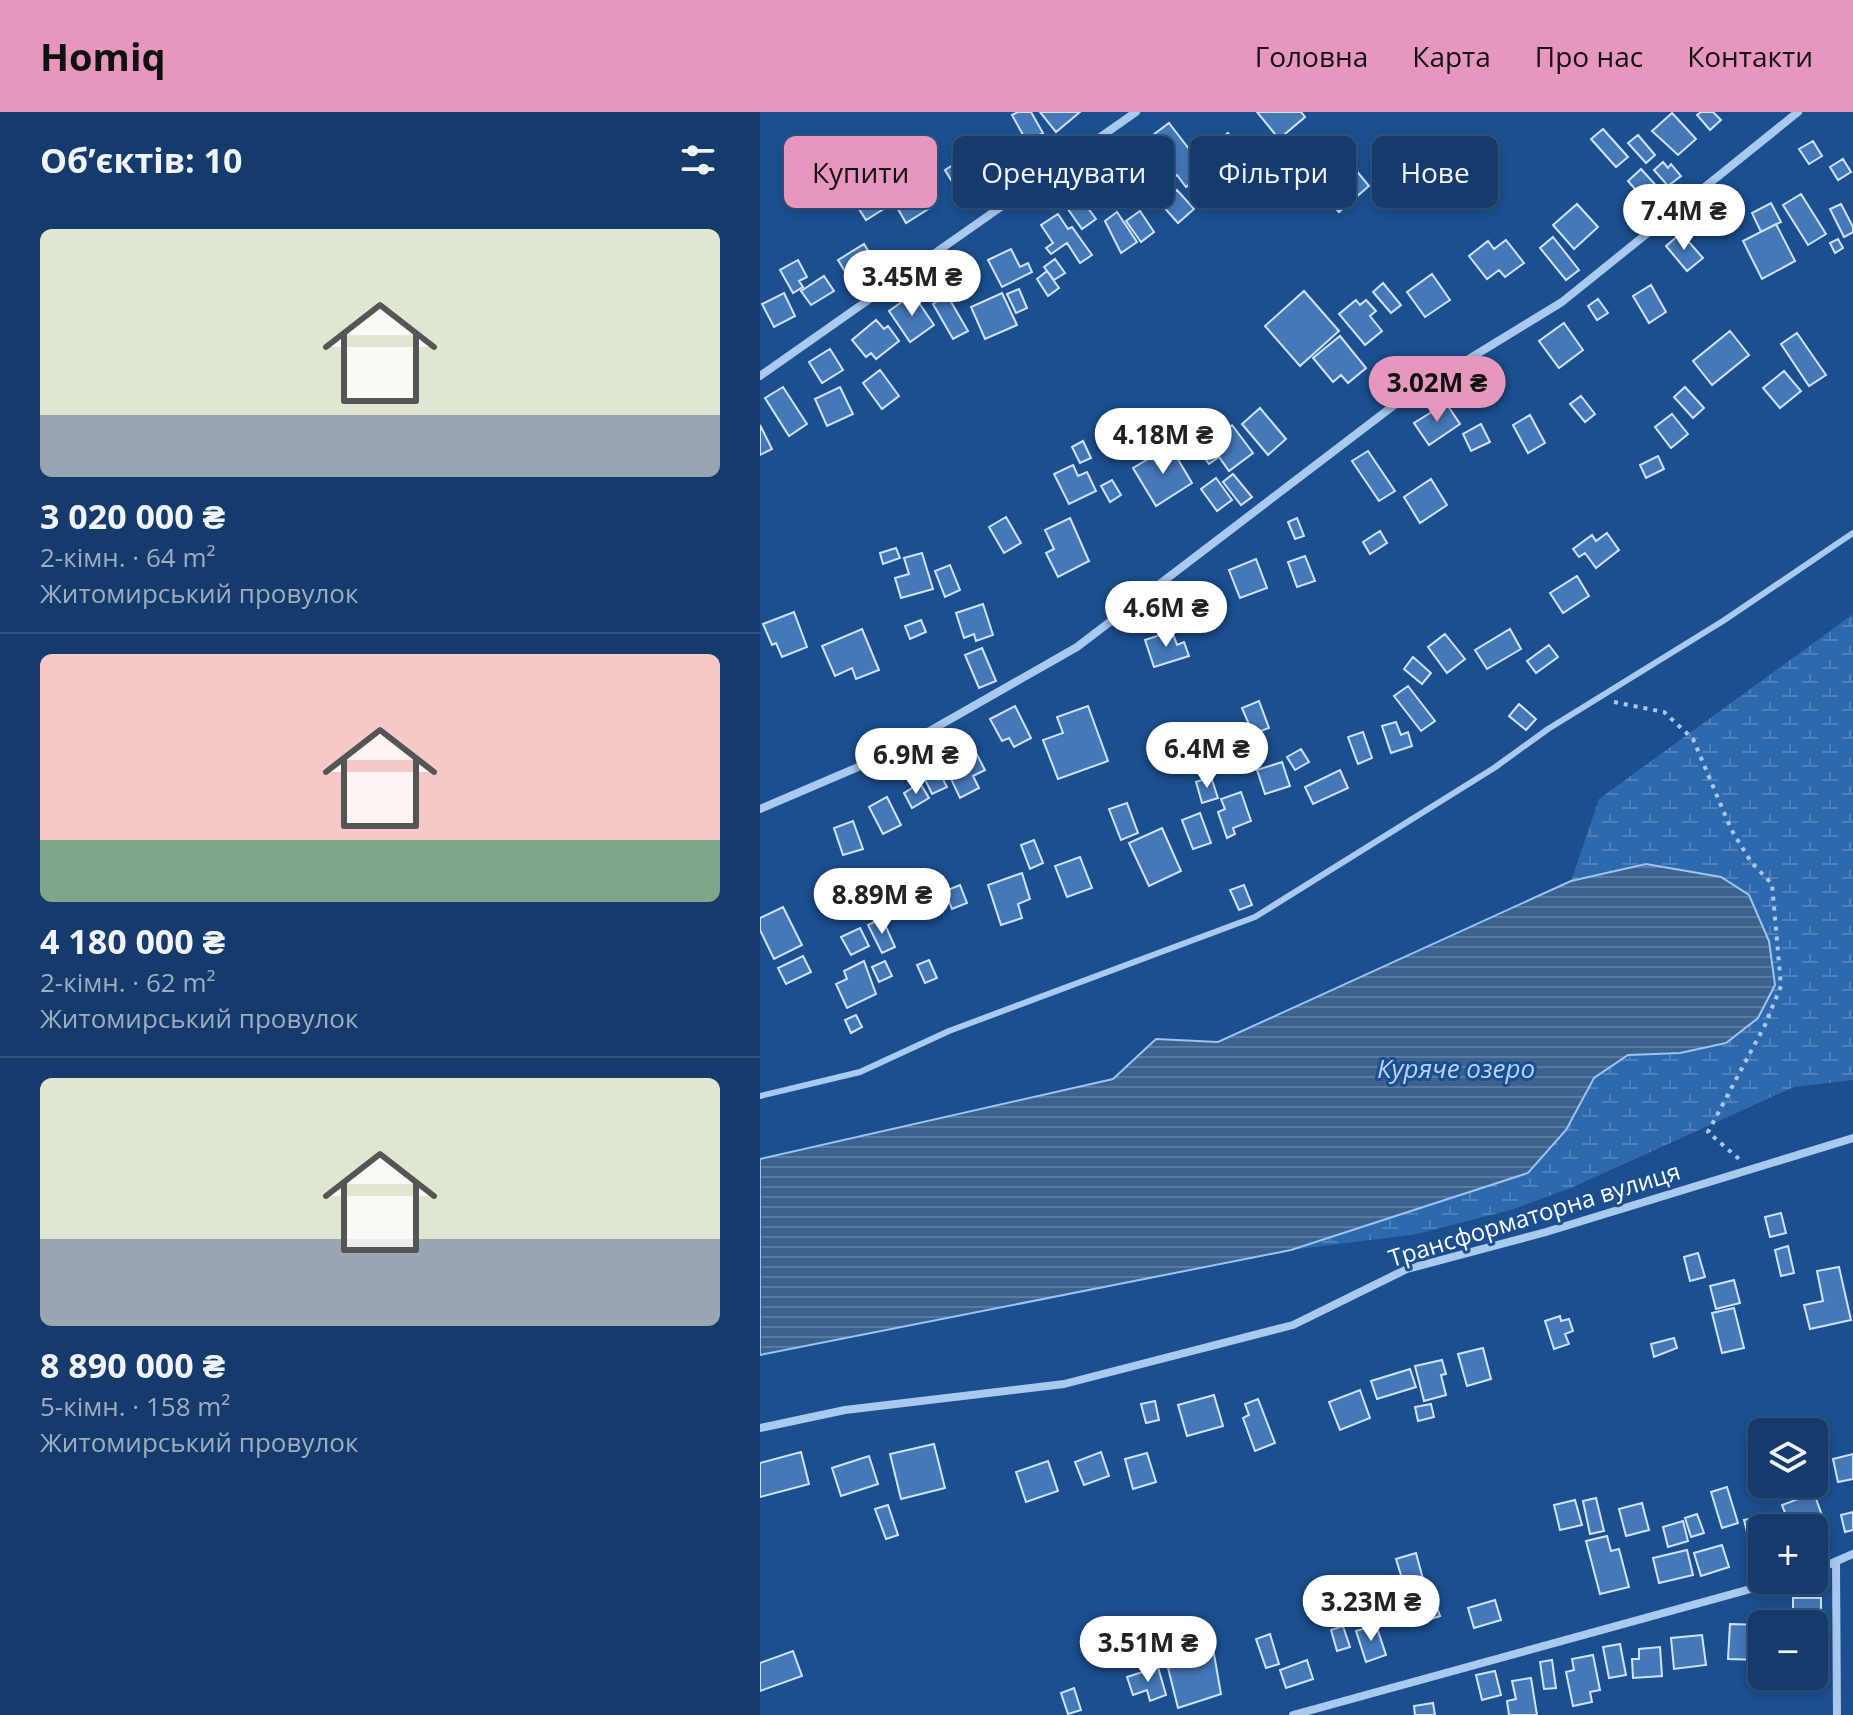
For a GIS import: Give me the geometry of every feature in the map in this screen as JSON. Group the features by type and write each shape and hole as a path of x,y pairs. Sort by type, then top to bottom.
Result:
{"street":[{"path":"760,376 1136,112"},
{"path":"760,809 891,753 1077,647 1397,403 1562,302 1798,112"},
{"name":"Трансформаторна вулиця","path":"760,1428 845,1410 1064,1384 1278,1329 1407,1269 1546,1232 1853,1138"},
{"path":"1828,1565 1853,1554"},
{"path":"1836,1562 1837,1715"},
{"path":"1293,1715 1748,1590"}],"lane":[{"path":"760,1096 860,1072 949,1031 1255,917 1723,621 1853,533"}],"path":[{"path":"1596,699 1664,712 1693,739 1731,829 1751,862 1772,884 1781,986 1765,1025 1708,1132 1752,1169"}],"green space":[{"path":"1853,614 1853,1080 1794,1087 1571,1188 1514,1209 1417,1234 1291,1250 1528,1173 1566,1130 1594,1078 1628,1055 1680,1053 1721,877 1646,864 1571,881 1599,799"}],"water":[{"name":"Куряче озеро","path":"1646,864 1721,877 1749,895 1769,941 1775,985 1758,1018 1726,1043 1680,1053 1628,1055 1594,1078 1566,1130 1528,1173 1291,1250 760,1355 760,1159 1113,1079 1156,1039 1218,1042 1571,881"}],"building":[{"path":"1031,112 1043,133 1024,136 1012,115"},
{"path":"1040,112 1080,112 1056,132"},
{"path":"1257,112 1301,112 1305,117 1283,136 1277,136"},
{"path":"1713,112 1721,120 1710,130 1697,115"},
{"path":"1672,113 1696,139 1678,155 1652,131"},
{"path":"1169,123 1190,150 1190,184 1186,187 1177,175 1174,177 1174,136 1152,136"},
{"path":"1603,129 1628,157 1616,167 1591,139"},
{"path":"1638,135 1655,155 1646,163 1628,143"},
{"path":"1813,141 1822,156 1809,164 1799,149"},
{"path":"1843,159 1851,172 1838,180 1830,167"},
{"path":"1663,162 1668,168 1671,164 1681,176 1668,186 1654,170"},
{"path":"953,165 953,183 945,170"},
{"path":"1641,169 1661,191 1647,203 1628,181"},
{"path":"1356,170 1369,186 1356,197"},
{"path":"1177,190 1194,209 1178,223 1165,208 1174,208 1174,193"},
{"path":"1801,194 1826,234 1808,245 1783,205"},
{"path":"1771,203 1781,222 1761,232 1752,213"},
{"path":"1577,204 1598,227 1574,249 1553,225"},
{"path":"1841,204 1853,227 1853,232 1844,237 1830,209"},
{"path":"858,208 885,208 866,220"},
{"path":"897,208 930,208 906,223"},
{"path":"1067,208 1088,208 1096,219 1082,229"},
{"path":"1140,211 1154,232 1141,242 1126,221"},
{"path":"1117,212 1137,242 1121,253 1105,221"},
{"path":"1058,214 1068,229 1072,227 1092,255 1080,263 1067,243 1051,254 1046,248 1053,243 1041,225"},
{"path":"1776,224 1795,261 1762,279 1743,241"},
{"path":"1681,233 1703,258 1687,271 1666,246"},
{"path":"1553,237 1579,270 1566,280 1540,248"},
{"path":"1838,239 1843,248 1835,253 1830,243"},
{"path":"1506,240 1524,263 1505,277 1499,270 1487,279 1469,256 1488,241 1494,249"},
{"path":"864,244 875,262 849,278 838,260"},
{"path":"1011,249 1020,267 1028,263 1032,272 1002,287 988,260"},
{"path":"1055,259 1065,273 1054,280 1044,267"},
{"path":"798,260 807,277 799,281 803,287 793,293 780,270"},
{"path":"1047,271 1059,288 1048,296 1037,279"},
{"path":"1432,274 1450,300 1425,317 1407,292"},
{"path":"824,276 834,291 811,305 801,291"},
{"path":"1383,283 1401,305 1391,313 1373,292"},
{"path":"1651,285 1666,312 1649,323 1633,296"},
{"path":"1019,289 1027,308 1016,313 1007,294"},
{"path":"1304,291 1339,331 1300,366 1265,326"},
{"path":"784,293 795,316 774,327 762,304"},
{"path":"1002,293 1017,325 985,339 971,307"},
{"path":"913,294 934,325 910,342 889,311"},
{"path":"947,295 968,331 953,339 933,304"},
{"path":"1598,299 1608,313 1597,320 1588,306"},
{"path":"1356,300 1360,305 1366,300 1376,311 1370,316 1382,331 1365,345 1339,314"},
{"path":"876,320 884,329 888,326 899,341 876,359 871,353 866,357 852,340"},
{"path":"1564,323 1583,350 1559,368 1539,341"},
{"path":"1730,331 1749,355 1712,385 1693,361"},
{"path":"1797,333 1826,375 1809,386 1781,344"},
{"path":"1340,336 1366,368 1348,383 1341,375 1333,382 1313,358"},
{"path":"830,349 843,370 822,383 809,362"},
{"path":"880,370 899,396 882,409 863,383"},
{"path":"1784,371 1801,391 1780,408 1763,388"},
{"path":"783,387 807,424 789,436 765,398"},
{"path":"840,387 853,414 827,426 815,399"},
{"path":"1685,387 1704,408 1693,418 1674,397"},
{"path":"1581,396 1595,414 1585,422 1570,404"},
{"path":"1446,403 1460,424 1429,445 1414,423"},
{"path":"1260,408 1286,439 1268,455 1242,424"},
{"path":"1672,414 1688,434 1671,448 1655,427"},
{"path":"1530,415 1545,443 1528,453 1513,425"},
{"path":"1481,424 1490,442 1471,451 1463,434"},
{"path":"760,425 772,449 760,455"},
{"path":"1232,425 1253,453 1229,471 1219,457 1209,464 1197,448"},
{"path":"1083,441 1091,458 1080,463 1072,447"},
{"path":"1170,446 1192,483 1156,506 1133,468"},
{"path":"1368,451 1395,491 1379,501 1352,461"},
{"path":"1658,456 1664,469 1646,478 1640,465"},
{"path":"1073,465 1078,476 1087,472 1096,491 1069,504 1054,474"},
{"path":"1233,474 1252,497 1241,505 1223,482"},
{"path":"1216,478 1232,500 1217,511 1201,489"},
{"path":"1431,479 1447,505 1420,523 1404,497"},
{"path":"1112,480 1121,495 1110,502 1101,486"},
{"path":"1006,517 1021,543 1004,553 989,527"},
{"path":"1070,518 1089,561 1058,577 1046,553 1054,549 1045,530"},
{"path":"1297,518 1304,536 1295,539 1288,522"},
{"path":"1380,531 1387,543 1370,554 1363,542"},
{"path":"1607,533 1619,550 1596,568 1585,553 1579,557 1573,549 1592,535 1596,541"},
{"path":"896,548 900,558 883,564 880,553"},
{"path":"922,553 933,589 901,598 895,578 909,574 904,558"},
{"path":"1305,556 1315,581 1297,587 1288,562"},
{"path":"1256,559 1267,588 1240,598 1229,570"},
{"path":"950,565 960,590 945,597 935,571"},
{"path":"1577,576 1589,596 1563,613 1550,593"},
{"path":"983,604 993,635 976,641 974,634 964,638 956,613"},
{"path":"1160,605 1166,614 1153,622 1147,613"},
{"path":"794,612 807,647 782,657 776,643 772,645 763,624"},
{"path":"921,620 926,632 910,639 905,626"},
{"path":"862,629 879,670 856,679 852,668 835,676 822,646"},
{"path":"1510,629 1521,649 1487,669 1475,650"},
{"path":"1172,631 1177,645 1184,642 1189,656 1154,667 1145,640"},
{"path":"1445,634 1465,659 1447,673 1428,647"},
{"path":"1549,645 1558,657 1536,673 1527,661"},
{"path":"982,648 996,681 979,688 965,655"},
{"path":"1413,657 1431,673 1422,684 1404,669"},
{"path":"1408,686 1435,721 1421,731 1394,696"},
{"path":"1259,701 1269,728 1253,734 1242,708"},
{"path":"1519,704 1536,719 1526,730 1509,716"},
{"path":"1015,706 1031,738 1014,747 1009,738 1002,741 990,719"},
{"path":"1088,706 1108,761 1058,779 1043,740 1063,733 1057,717"},
{"path":"1396,722 1401,735 1408,732 1412,746 1391,753 1382,726"},
{"path":"1363,732 1372,758 1358,764 1348,737"},
{"path":"972,745 985,770 973,776 979,788 960,798 951,779 956,776 947,758"},
{"path":"1301,749 1309,762 1295,770 1287,757"},
{"path":"1282,762 1290,786 1265,794 1257,770"},
{"path":"935,764 947,787 932,794 921,771"},
{"path":"1340,770 1348,788 1313,804 1305,787"},
{"path":"1211,777 1218,798 1202,803 1196,782"},
{"path":"920,783 929,798 912,808 904,793"},
{"path":"1241,792 1251,821 1233,828 1235,834 1227,838 1218,812 1225,809 1221,799"},
{"path":"887,797 901,825 883,834 869,807"},
{"path":"1127,803 1138,833 1121,840 1109,809"},
{"path":"1200,813 1211,843 1193,849 1182,820"},
{"path":"853,821 863,849 843,855 834,828"},
{"path":"1162,828 1181,871 1149,886 1129,843"},
{"path":"1034,840 1043,863 1030,869 1021,845"},
{"path":"1080,857 1092,888 1067,897 1055,866"},
{"path":"1022,873 1030,899 1018,904 1022,918 1001,925 988,885"},
{"path":"960,885 967,903 952,909 945,891"},
{"path":"1244,885 1252,905 1239,910 1230,890"},
{"path":"910,898 915,911 896,919 891,906"},
{"path":"783,907 802,945 774,959 760,930 760,918"},
{"path":"882,918 895,947 882,953 868,925"},
{"path":"860,928 869,946 851,955 841,937"},
{"path":"803,956 811,972 786,984 778,968"},
{"path":"929,960 937,978 925,983 917,965"},
{"path":"864,961 876,994 847,1008 836,984 847,979 844,971"},
{"path":"885,961 892,976 879,982 872,967"},
{"path":"856,1015 862,1027 851,1033 845,1020"},
{"path":"1781,1213 1786,1233 1770,1237 1765,1217"},
{"path":"1788,1246 1794,1273 1781,1276 1775,1250"},
{"path":"1698,1253 1705,1277 1690,1281 1684,1257"},
{"path":"1839,1267 1851,1320 1810,1329 1804,1305 1823,1301 1817,1271"},
{"path":"1734,1280 1740,1303 1716,1309 1710,1286"},
{"path":"1734,1308 1744,1348 1722,1353 1712,1313"},
{"path":"1560,1316 1561,1321 1569,1319 1573,1331 1565,1334 1569,1344 1554,1349 1545,1321"},
{"path":"1674,1338 1677,1348 1654,1357 1651,1344"},
{"path":"1483,1348 1491,1379 1467,1386 1458,1354"},
{"path":"1442,1360 1446,1374 1441,1375 1446,1395 1424,1401 1415,1366"},
{"path":"1410,1369 1416,1387 1377,1399 1371,1381"},
{"path":"1360,1390 1370,1418 1340,1430 1329,1402"},
{"path":"1214,1395 1223,1426 1187,1436 1178,1405"},
{"path":"1258,1399 1275,1443 1255,1451 1243,1418 1249,1415 1245,1404"},
{"path":"1155,1401 1159,1420 1146,1423 1141,1404"},
{"path":"1431,1404 1434,1417 1418,1421 1415,1407"},
{"path":"934,1444 945,1488 901,1499 890,1454"},
{"path":"801,1452 809,1484 760,1497 760,1463"},
{"path":"1101,1452 1109,1476 1084,1485 1075,1462"},
{"path":"1147,1453 1156,1482 1133,1489 1125,1459"},
{"path":"1853,1454 1853,1479 1838,1482 1833,1459"},
{"path":"869,1456 878,1484 841,1496 832,1468"},
{"path":"1048,1461 1058,1491 1026,1502 1016,1472"},
{"path":"1727,1487 1738,1523 1722,1528 1711,1492"},
{"path":"1596,1498 1604,1531 1590,1534 1583,1501"},
{"path":"1801,1498 1816,1498 1822,1514 1786,1514 1782,1505"},
{"path":"1575,1500 1582,1525 1560,1530 1554,1505"},
{"path":"1642,1503 1649,1530 1626,1536 1619,1509"},
{"path":"888,1505 898,1535 886,1539 875,1509"},
{"path":"1853,1512 1853,1530 1845,1532 1841,1515"},
{"path":"1697,1514 1704,1533 1691,1537 1685,1518"},
{"path":"1683,1521 1688,1541 1668,1547 1663,1527"},
{"path":"1607,1536 1611,1551 1619,1549 1629,1587 1600,1594 1586,1541"},
{"path":"1722,1545 1729,1567 1701,1576 1694,1553"},
{"path":"1687,1550 1693,1575 1659,1583 1653,1558"},
{"path":"1416,1553 1423,1579 1404,1585 1396,1559"},
{"path":"1433,1595 1440,1616 1425,1621 1418,1600"},
{"path":"1793,1598 1821,1598 1821,1610 1793,1610"},
{"path":"1495,1600 1501,1620 1474,1628 1468,1608"},
{"path":"1730,1624 1748,1625 1748,1660 1728,1659"},
{"path":"1376,1625 1386,1655 1366,1662 1356,1631"},
{"path":"1343,1626 1350,1647 1337,1651 1331,1630"},
{"path":"1270,1634 1279,1664 1266,1668 1256,1639"},
{"path":"1702,1635 1706,1665 1674,1669 1671,1638"},
{"path":"1620,1644 1626,1675 1609,1678 1603,1647"},
{"path":"1660,1647 1662,1676 1633,1678 1632,1659 1639,1659 1639,1649"},
{"path":"793,1651 802,1676 760,1691 760,1663"},
{"path":"1214,1654 1221,1694 1178,1708 1168,1668"},
{"path":"1593,1655 1600,1690 1590,1692 1592,1702 1573,1706 1566,1672 1574,1670 1572,1659"},
{"path":"1307,1660 1313,1679 1286,1688 1280,1670"},
{"path":"1552,1660 1556,1688 1544,1689 1540,1662"},
{"path":"1158,1667 1166,1695 1150,1701 1147,1690 1133,1695 1127,1677"},
{"path":"1495,1671 1501,1695 1482,1700 1476,1675"},
{"path":"1531,1678 1537,1715 1509,1715 1507,1701 1516,1699 1512,1681"},
{"path":"1074,1688 1081,1710 1068,1714 1061,1693"},
{"path":"1433,1703 1435,1715 1415,1715 1414,1706"}]}
